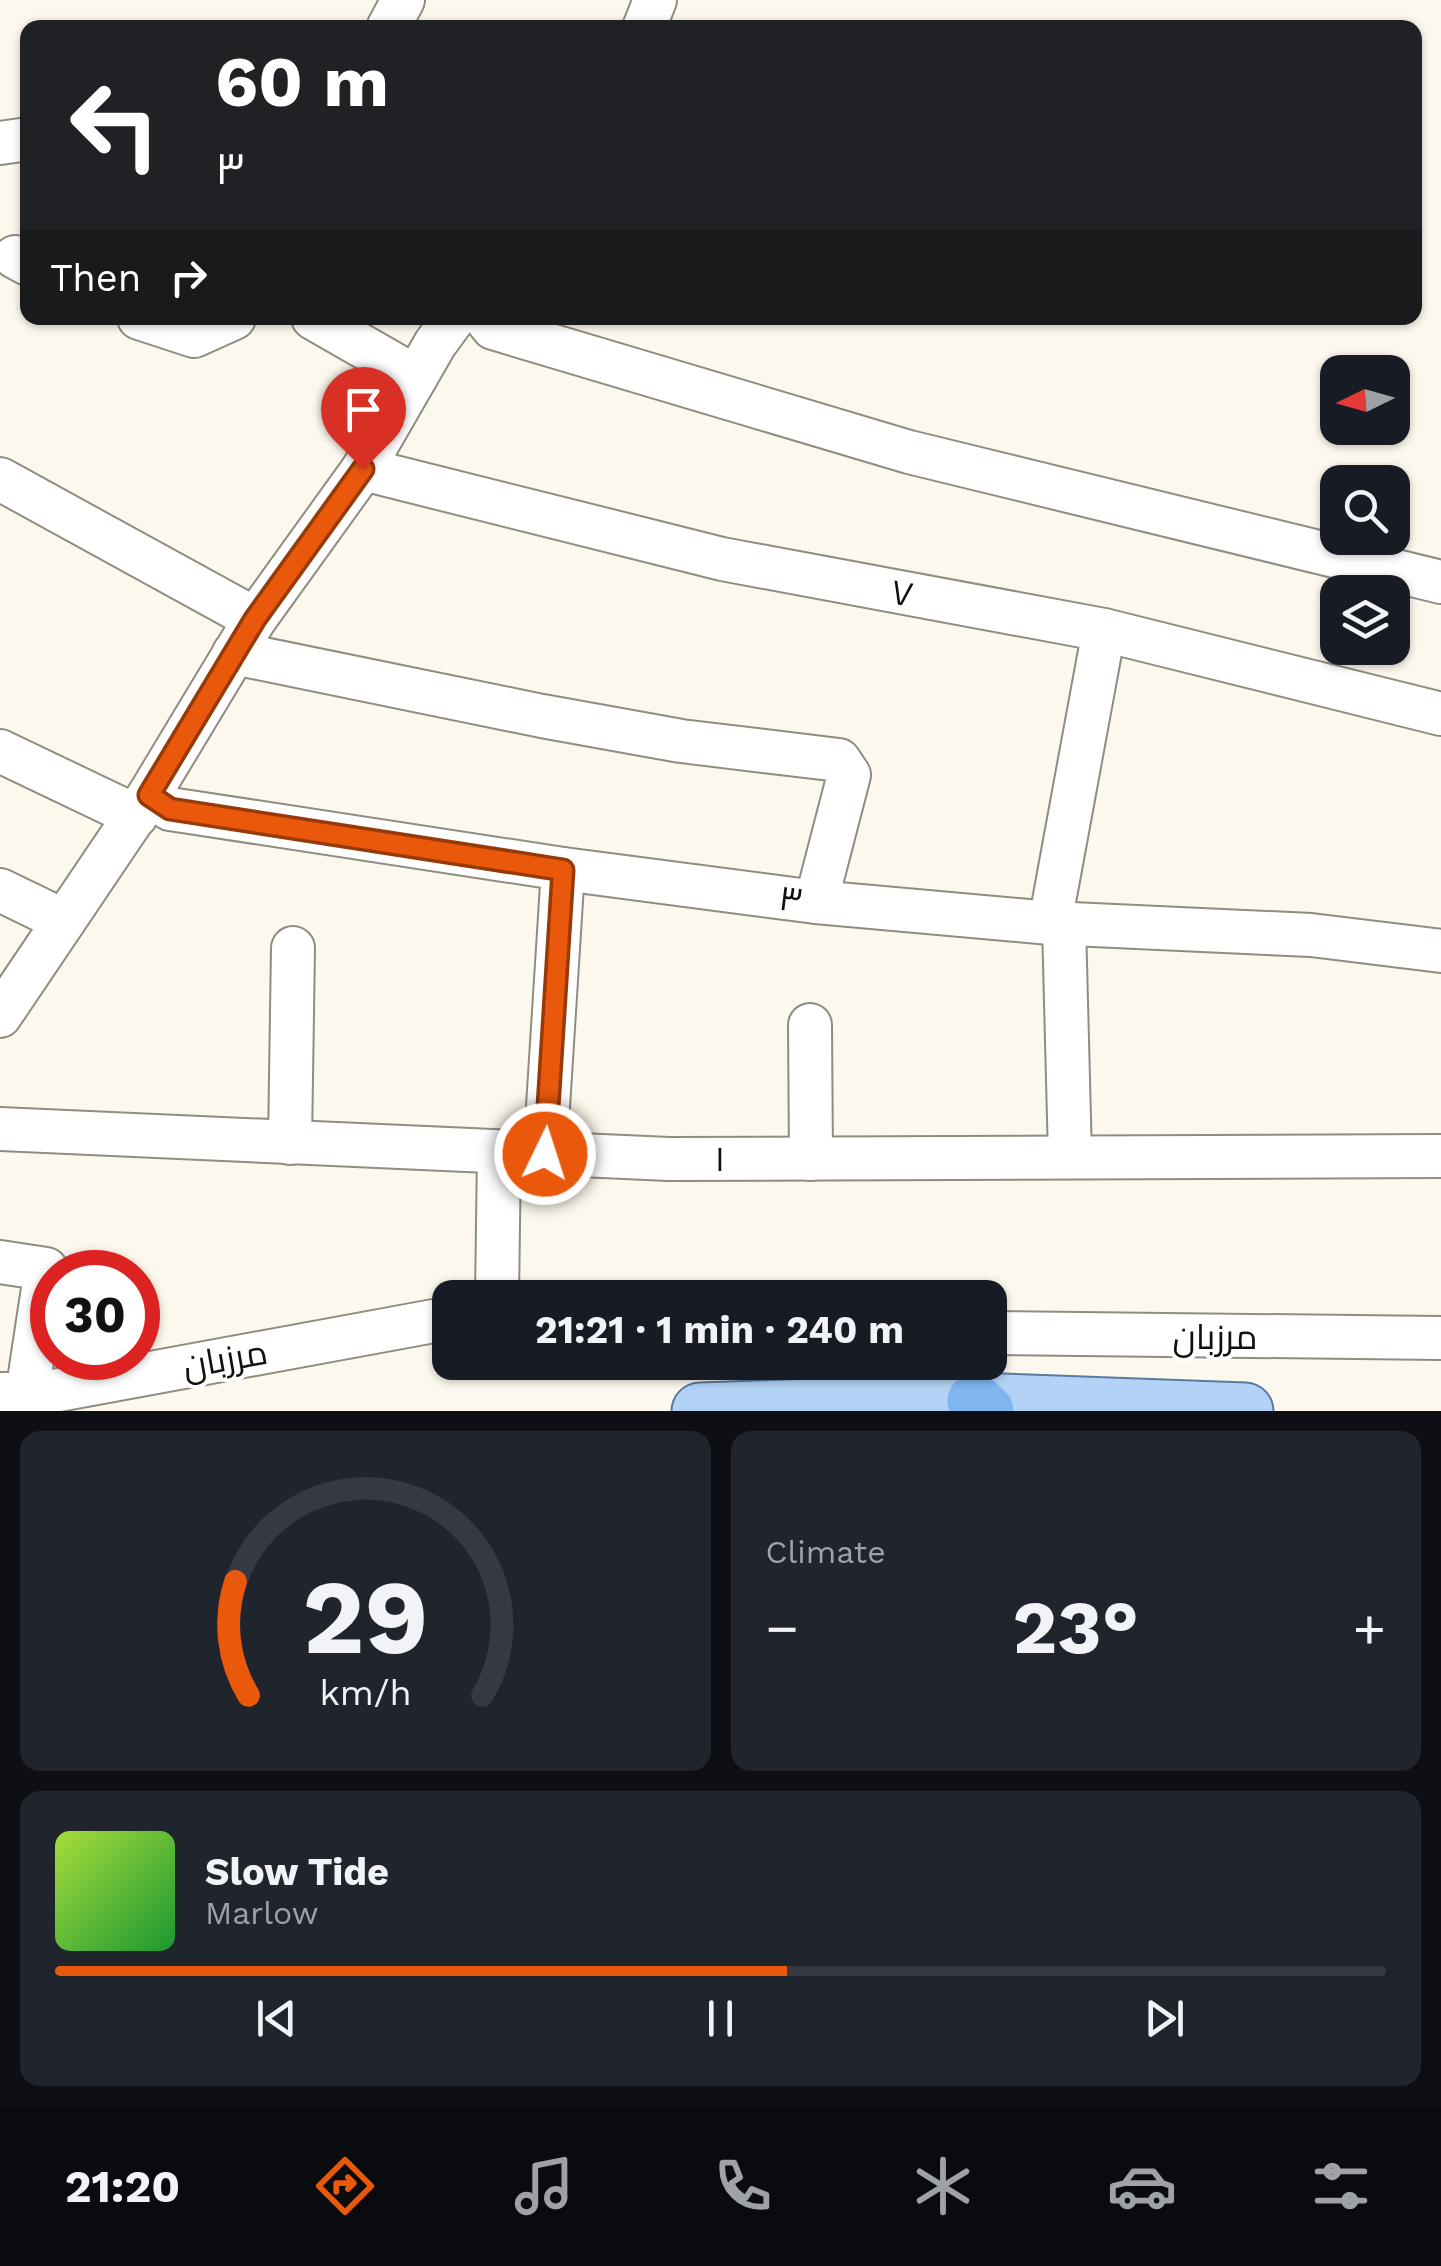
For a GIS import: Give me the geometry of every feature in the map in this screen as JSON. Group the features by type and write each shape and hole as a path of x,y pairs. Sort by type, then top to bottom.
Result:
{"main road":[{"path":"700,1411 980,1406 1245,1411"}],"street":[{"path":"160,325 194,336 218,325"},
{"path":"324,325 416,377"},
{"path":"3,1005 142,805 245,636 363,469 449,325"},
{"path":"491,325 909,452 1441,582"},
{"name":"۷","path":"363,469 722,560 1104,630 1441,714"},
{"path":"0,479 245,636 664,738 839,760 849,775 816,902"},
{"path":"1070,1158 1057,924 1104,630"},
{"name":"۳","path":"0,751 142,805 563,870 816,902 1057,924 1312,935 1441,952"},
{"path":"545,1154 563,870"},
{"path":"0,890 64,921"},
{"path":"290,1143 293,948"},
{"path":"810,1025 812,1159"},
{"name":"۱","path":"0,1129 670,1160 1441,1156"},
{"path":"497,1280 499,1152"},
{"path":"0,1262 46,1270 14,1394"},
{"name":"مرزبان","path":"14,1394 432,1321"},
{"name":"مرزبان","path":"1007,1333 1441,1338"}],"route":[{"path":"363,469 255,619 149,795 170,809 563,870 545,1154"}]}
